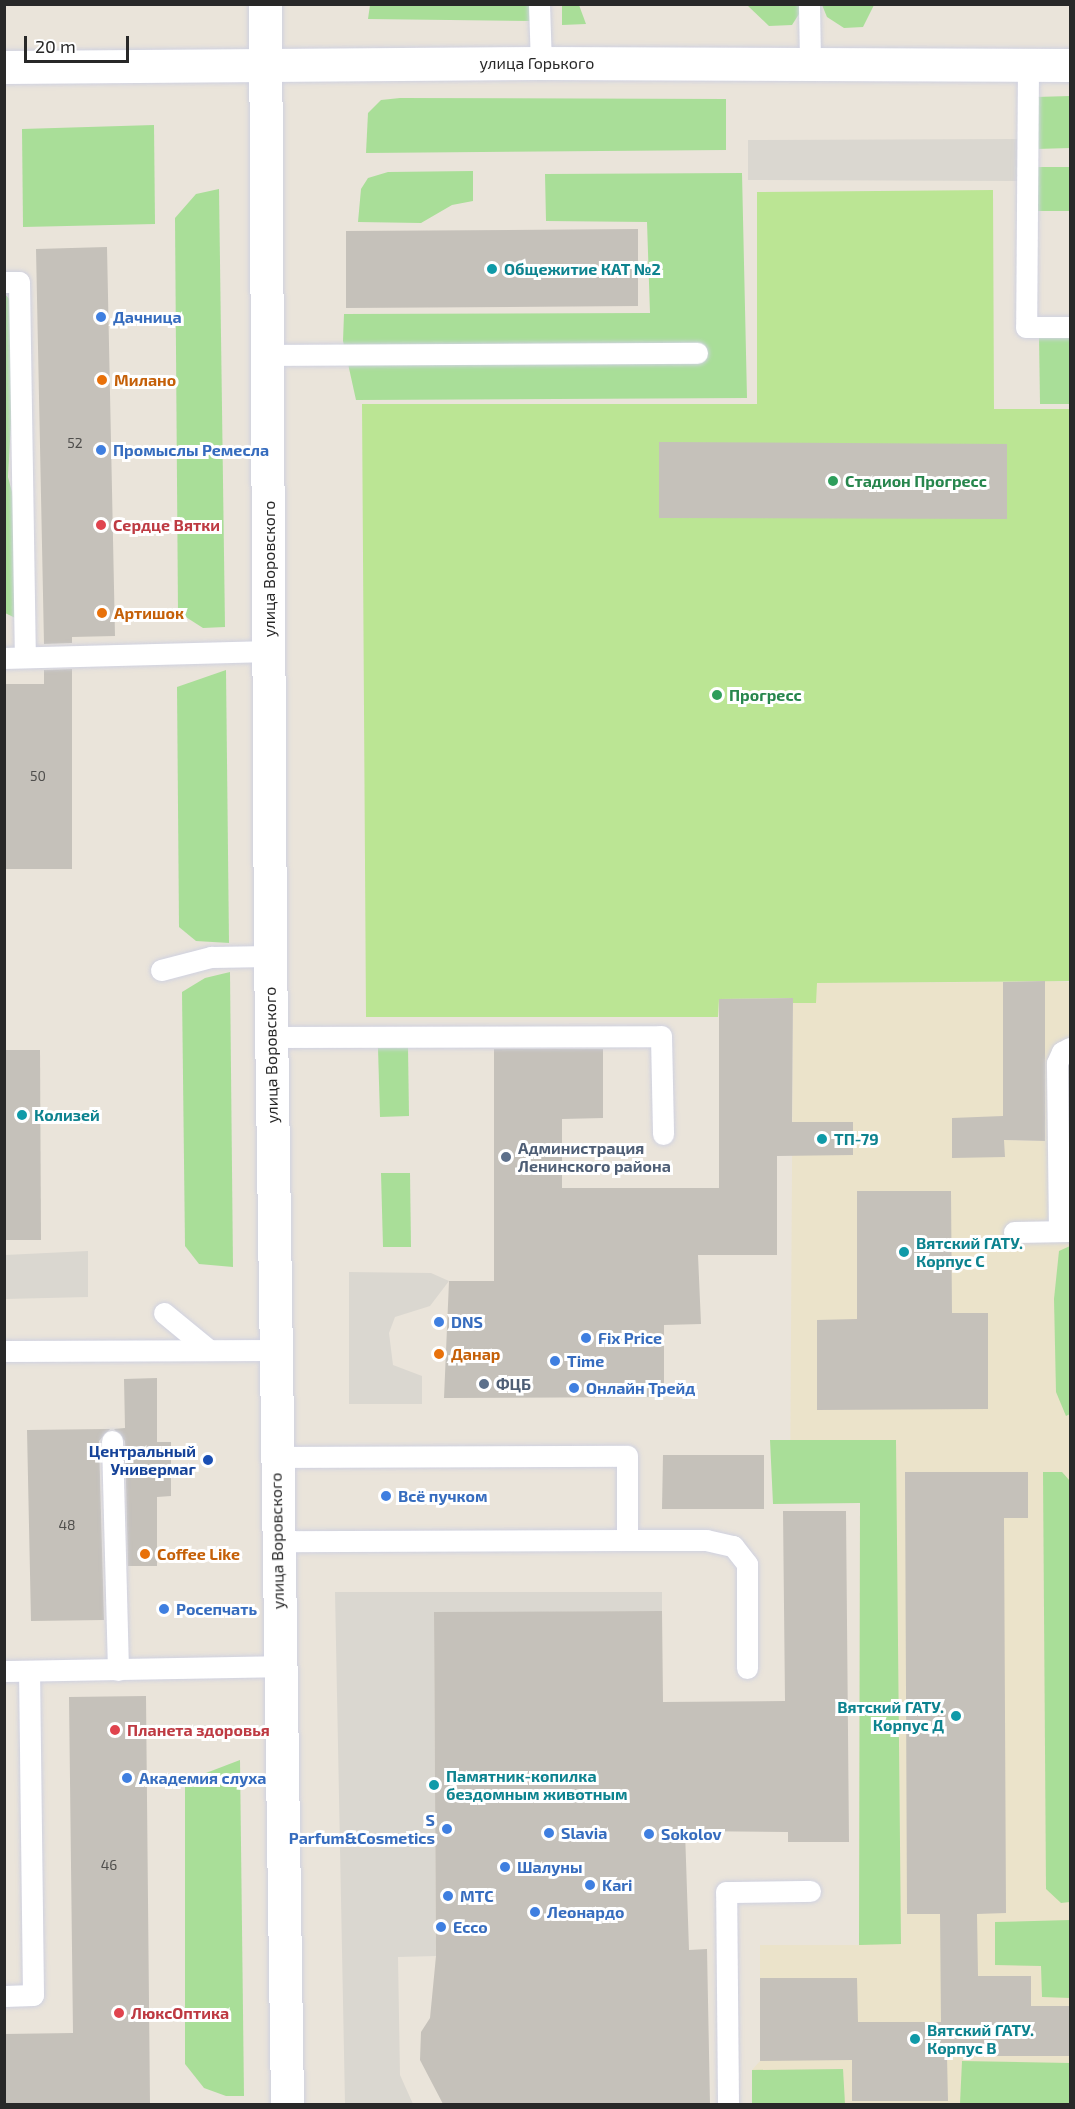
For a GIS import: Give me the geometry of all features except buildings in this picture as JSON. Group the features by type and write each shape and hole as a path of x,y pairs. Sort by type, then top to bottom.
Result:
{"main road":[{"name":"улица Воровского","path":"265,4 270,956 287,2104"},
{"name":"улица Горького","path":"4,67 541,63 1071,65"}],"lane":[{"path":"539,4 541,63"},
{"path":"809,4 810,64"},
{"path":"1028,65 1026,327 1071,327"},
{"path":"4,282 19,282 15,657 269,651"},
{"path":"268,355 697,353"},
{"path":"161,970 211,957 270,956"},
{"path":"271,1037 661,1036 663,1134"},
{"path":"1014,1232 1065,1231 1057,1064 1062,1052 1071,1048"},
{"path":"164,1313 209,1350"},
{"path":"4,1351 275,1350"},
{"path":"112,1442 118,1670"},
{"path":"276,1457 627,1456 627,1540"},
{"path":"277,1541 706,1540 733,1546 747,1564 747,1668"},
{"path":"4,1671 279,1666"},
{"path":"4,1996 33,1995 29,1671"},
{"path":"728,2104 726,1892 810,1891"}],"shaded area":[{"path":"1024,139 1024,181 748,180 748,140"},
{"path":"1045,981 1070,982 1070,2104 752,2104 752,2070 760,2061 760,1945 859,1945 860,1503 790,1503 793,1003 816,983 1003,982 1003,1140 1044,1141"},
{"path":"88,1251 88,1297 5,1299 5,1255"},
{"path":"349,1272 431,1273 449,1281 430,1306 395,1317 389,1333 393,1365 422,1376 422,1404 349,1404"},
{"path":"335,1592 662,1592 662,1611 434,1613 436,1956 398,1957 400,2075 413,2104 345,2104"}],"green space":[{"path":"530,4 531,21 368,19 370,5"},
{"path":"822,4 874,5 863,27 844,28 827,17"},
{"path":"562,5 579,5 586,24 562,25"},
{"path":"747,5 799,5 799,14 792,25 769,26"},
{"path":"1070,96 1070,148 1036,149 1036,97"},
{"path":"400,98 726,99 726,150 366,153 368,113 381,100"},
{"path":"154,125 155,224 23,227 22,129"},
{"path":"1036,167 1070,167 1070,211 1037,211"},
{"path":"473,171 473,201 452,205 421,223 358,222 361,189 368,178 388,172"},
{"path":"742,173 747,398 356,400 343,341 344,314 650,313 647,222 546,221 545,174"},
{"path":"219,189 225,627 203,628 178,612 175,218 196,194"},
{"name":"Прогресс","path":"993,190 994,409 1070,409 1070,981 817,983 816,1003 793,1003 792,998 719,999 718,1017 366,1017 362,404 757,404 757,192"},
{"path":"4,293 30,322 12,405 8,477 26,544 30,625 5,613"},
{"path":"1070,335 1070,404 1040,404 1039,336"},
{"path":"226,670 229,943 196,941 179,927 177,687"},
{"path":"230,972 233,1267 199,1264 185,1246 182,992 205,978"},
{"path":"408,1047 409,1116 380,1117 378,1048"},
{"path":"381,1173 410,1173 411,1247 383,1247"},
{"path":"1070,1246 1070,1414 1066,1416 1056,1392 1054,1299 1059,1251"},
{"path":"770,1440 896,1440 901,1944 859,1945 860,1503 773,1504"},
{"path":"1043,1472 1062,1472 1070,1481 1070,1902 1061,1903 1046,1889"},
{"path":"240,1760 244,2096 226,2096 204,2088 185,2064 185,1781"},
{"path":"1070,1920 1070,1998 1042,1997 1041,1966 995,1965 995,1922"},
{"path":"962,2061 1070,2063 1070,2104 960,2104"},
{"path":"843,2069 845,2104 752,2104 752,2070"}],"place":[{"name":"Общежитие КАТ №2","path":"492,269"},
{"name":"Дачница","path":"101,317"},
{"name":"Милано","path":"102,380"},
{"name":"Промыслы Ремесла","path":"101,450"},
{"name":"Стадион Прогресс","path":"833,481"},
{"name":"Сердце Вятки","path":"101,525"},
{"name":"Артишок","path":"102,613"},
{"name":"Прогресс","path":"717,695"},
{"name":"Колизей","path":"22,1115"},
{"name":"ТП-79","path":"822,1139"},
{"name":"Администрация Ленинского района","path":"506,1157"},
{"name":"Вятский ГАТУ. Корпус С","path":"904,1252"},
{"name":"DNS","path":"439,1322"},
{"name":"Fix Price","path":"586,1338"},
{"name":"Данар","path":"439,1354"},
{"name":"Time","path":"555,1361"},
{"name":"ФЦБ","path":"484,1384"},
{"name":"Онлайн Трейд","path":"574,1388"},
{"name":"Центральный Универмаг","path":"208,1460"},
{"name":"Всё пучком","path":"386,1496"},
{"name":"Coffee Like","path":"145,1554"},
{"name":"Росепчать","path":"164,1609"},
{"name":"Вятский ГАТУ. Корпус Д","path":"956,1716"},
{"name":"Планета здоровья","path":"115,1730"},
{"name":"Академия слуха","path":"127,1778"},
{"name":"Памятник-копилка бездомным животным","path":"434,1785"},
{"name":"S Parfum&Cosmetics","path":"447,1829"},
{"name":"Slavia","path":"549,1833"},
{"name":"Sokolov","path":"649,1834"},
{"name":"Шалуны","path":"505,1867"},
{"name":"Kari","path":"590,1885"},
{"name":"МТС","path":"448,1896"},
{"name":"Леонардо","path":"535,1912"},
{"name":"Ecco","path":"441,1927"},
{"name":"ЛюксОптика","path":"119,2013"},
{"name":"Вятский ГАТУ. Корпус В","path":"915,2039"}]}
